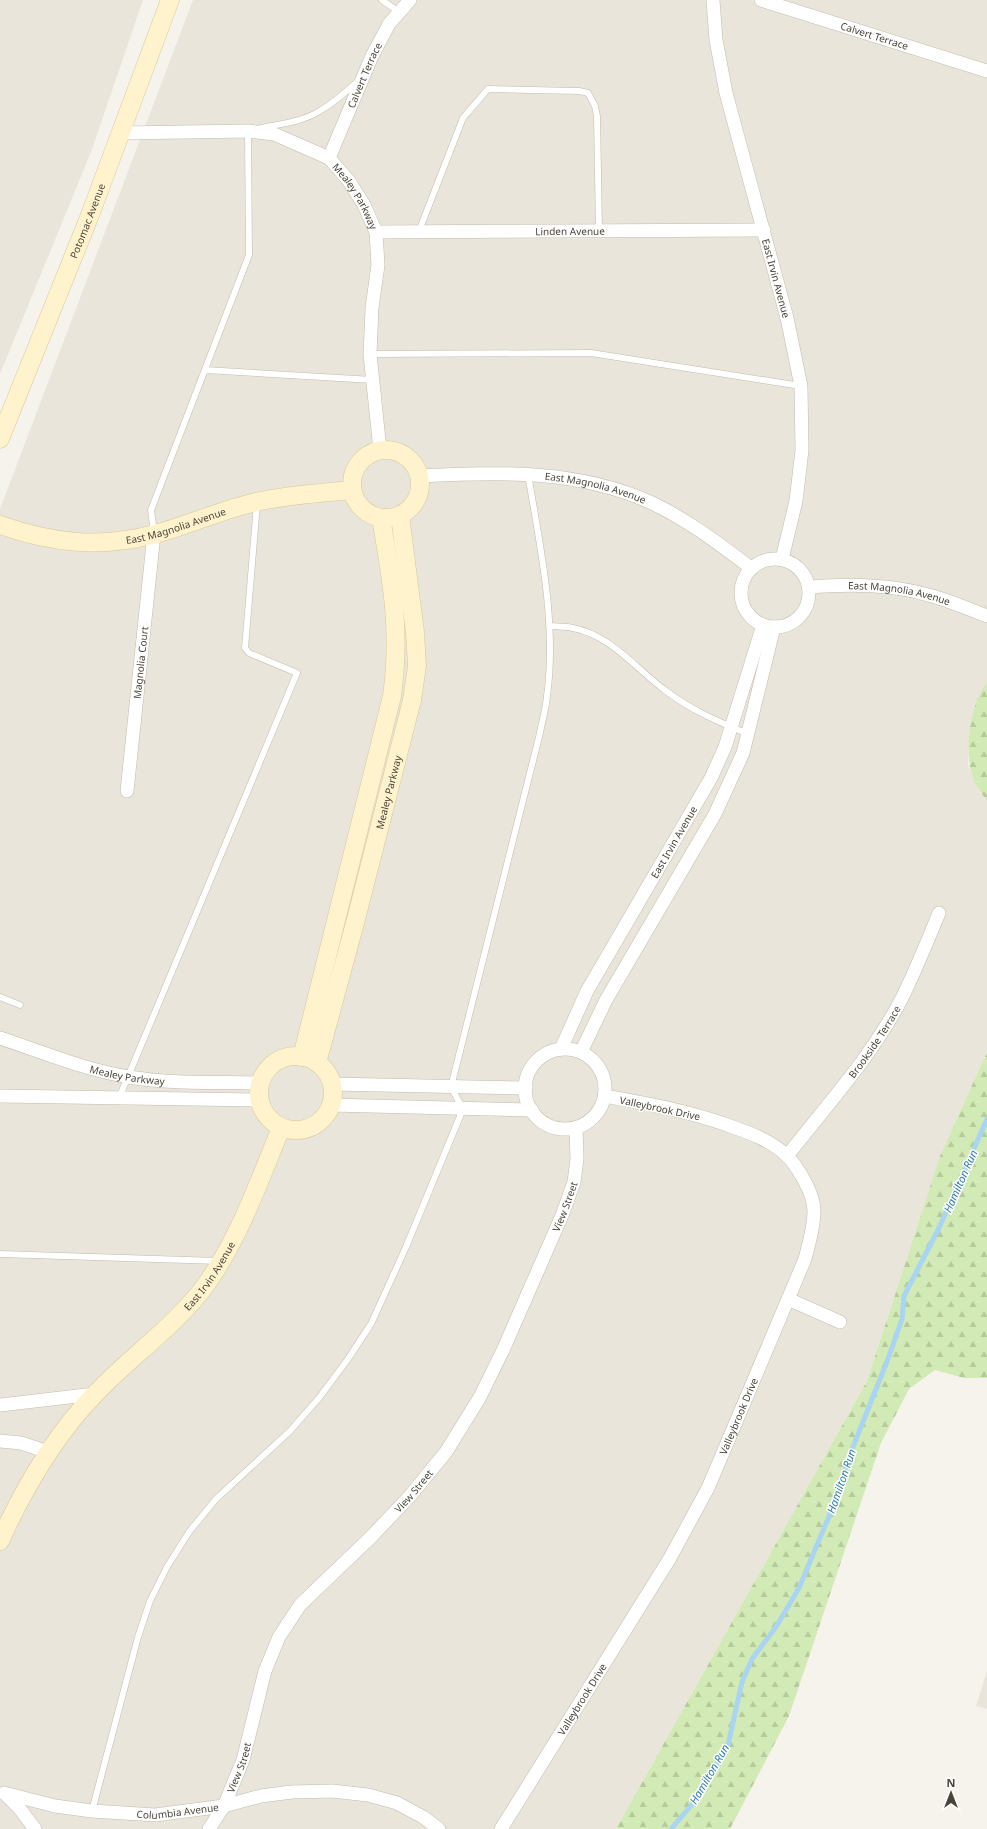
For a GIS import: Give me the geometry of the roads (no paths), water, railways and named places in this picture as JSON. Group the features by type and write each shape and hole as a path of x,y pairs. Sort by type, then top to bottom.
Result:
{"street":[{"name":"Potomac Avenue","path":"0,439 33,360 170,0"},
{"name":"Calvert Terrace","path":"329,158 372,56 389,24 410,0"},
{"name":"East Irvin Avenue","path":"713,0 716,40 726,93 787,318 801,386 802,450 796,501 782,559"},
{"name":"Calvert Terrace","path":"761,0 987,71"},
{"name":"Mealey Parkway","path":"120,133 248,131 274,134 329,158 349,180 364,205 376,232 378,264 372,308 370,354 380,450"},
{"name":"Linden Avenue","path":"376,232 764,230"},
{"path":"380,450 393,450 405,455 414,464 420,476 420,492 413,506 400,516 381,518 368,514 357,503 352,490 352,476 358,464 368,455 380,450"},
{"name":"East Magnolia Avenue","path":"420,476 490,472 527,473 570,478 612,488 652,504 700,530 751,568"},
{"name":"East Magnolia Avenue","path":"0,525 58,541 88,543 120,540 154,534 217,512 257,502 352,490"},
{"name":"Mealey Parkway","path":"309,1060 345,921 406,725 407,665 415,632 400,516"},
{"name":"Mealey Parkway","path":"381,518 394,596 397,633 407,665"},
{"name":"Magnolia Court","path":"127,791 154,534"},
{"path":"771,558 782,559 795,564 804,574 809,587 808,602 801,615 789,624 768,626 753,620 745,611 741,600 740,588 744,577 751,568 760,561 771,558"},
{"name":"East Magnolia Avenue","path":"809,587 840,585 897,588 932,596 987,616"},
{"name":"East Irvin Avenue","path":"561,1049 587,991 711,778 725,747 768,626"},
{"name":"East Irvin Avenue","path":"581,1052 606,1000 716,814 743,753 748,734 768,626"},
{"name":"Brookside Terrace","path":"787,1156 863,1060 901,1000 940,913"},
{"name":"Mealey Parkway","path":"0,1038 95,1070 127,1077 260,1092"},
{"path":"561,1049 581,1052 595,1062 604,1078 605,1096 600,1110 590,1121 576,1128 564,1129 551,1126 540,1120 532,1110 526,1097 526,1088 530,1071 537,1061 548,1053 561,1049"},
{"path":"288,1057 309,1060 326,1072 332,1084 333,1095 331,1105 323,1118 311,1127 296,1131 282,1128 271,1121 263,1112 260,1092 266,1071 276,1062 288,1057"},
{"path":"332,1084 526,1088"},
{"name":"Mealey Parkway","path":"0,1096 118,1099 260,1092"},
{"name":"Valleybrook Drive","path":"501,1829 670,1558 708,1488 805,1259 813,1230 814,1210 809,1190 800,1173 787,1156 772,1144 753,1134 706,1117 664,1106 605,1096"},
{"path":"331,1105 532,1110"},
{"name":"East Irvin Avenue","path":"0,1541 14,1510 48,1452 75,1417 95,1394 181,1315 204,1286 221,1261 239,1226 282,1128"},
{"name":"View Street","path":"209,1829 224,1806 243,1760 265,1671 279,1636 300,1605 372,1537 409,1497 446,1452 480,1397 504,1348 563,1213 574,1182 577,1159 576,1128"},
{"path":"788,1300 840,1322"},
{"path":"0,1405 95,1394"},
{"path":"0,1441 20,1443 48,1452"},
{"name":"Columbia Avenue","path":"2,1792 55,1806 92,1811 155,1815 224,1806 261,1796 292,1792 332,1791 368,1795 397,1803 423,1817 440,1829"},
{"path":"2,1792 20,1809 35,1829"}],"lane":[{"path":"382,0 399,12"},
{"path":"154,534 151,510 249,255 248,131 297,120 316,113 335,101 363,77"},
{"path":"420,231 463,118 488,89 579,91 588,93 595,106 597,116 599,230"},
{"path":"370,354 591,353 801,386"},
{"path":"205,370 373,380"},
{"path":"92,1811 138,1636 150,1601 167,1567 189,1532 216,1499 290,1431 319,1398 348,1359 371,1324 463,1108 451,1087 540,733 547,697 550,661 549,626 538,540 527,473"},
{"path":"118,1099 297,673 249,653 245,648 244,642 257,502"},
{"path":"549,626 574,628 596,636 617,649 644,674 695,711 748,734"},
{"path":"0,997 20,1005"},
{"path":"0,1254 221,1261"}],"waterway":[{"name":"Hamilton Run","path":"671,1829 694,1802 728,1745 742,1682 752,1659 776,1627 799,1588 838,1495 851,1452 888,1359 902,1319 904,1296 939,1228 987,1119"}]}
